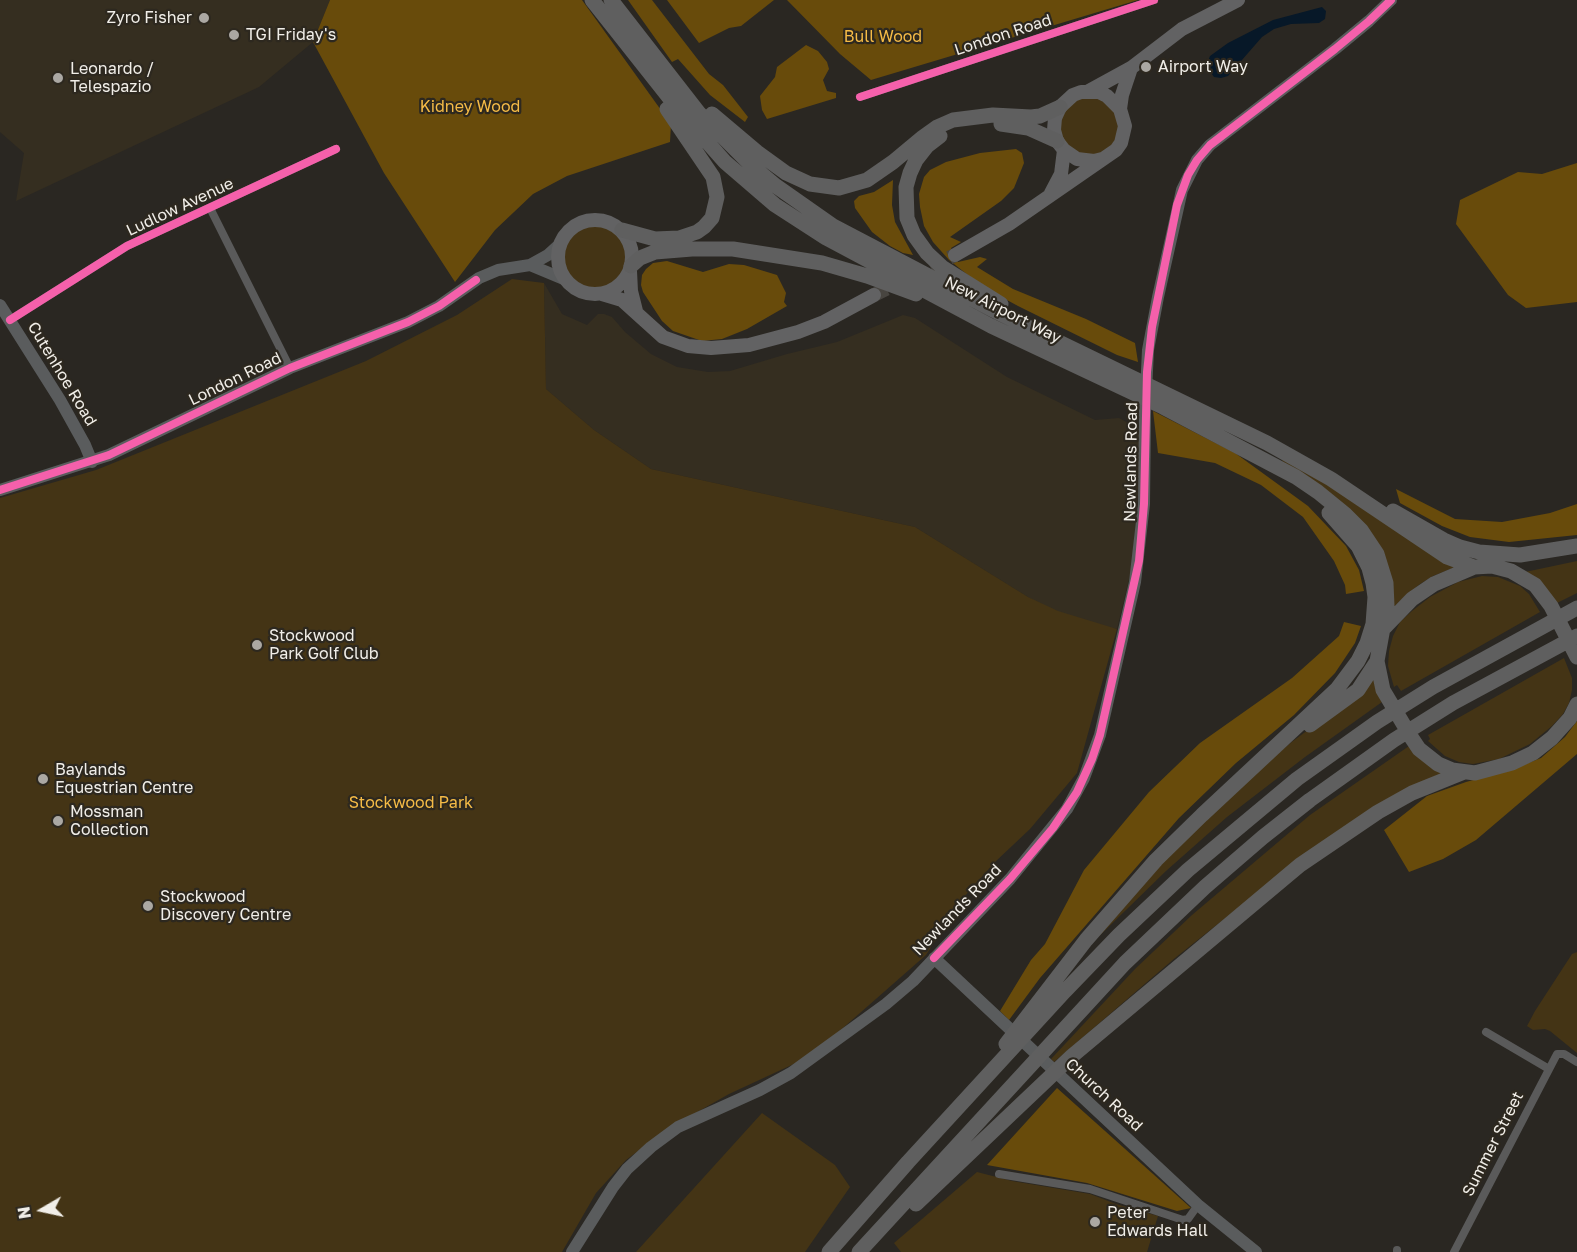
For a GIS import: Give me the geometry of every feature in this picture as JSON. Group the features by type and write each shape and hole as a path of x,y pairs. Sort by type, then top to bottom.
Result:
{"highway":[{"name":"New Airport Way","path":"592,0 699,133 725,162 775,205 826,238 959,308 1039,349 1163,407 1253,454 1318,492 1345,514 1365,536 1377,554 1386,583 1387,606 1377,662"},
{"name":"New Airport Way","path":"611,0 699,113 751,165 776,186 833,226 999,313 1267,442 1331,479 1447,558 1474,567"},
{"path":"621,230 656,239 689,236 704,227 712,218 717,197 707,167 626,43"},
{"path":"670,76 757,152 786,173 823,187 839,188 867,180 893,162 923,136 953,120 993,115 1031,117 1060,107"},
{"path":"1060,146 1036,130 1010,125 987,123 967,125 953,130 927,146 916,159 906,187 905,203 907,218 914,235 927,253 942,267 1062,342"},
{"path":"630,269 640,258 655,252 732,249 842,268 959,308"},
{"path":"829,1252 908,1162 943,1116 1005,1052 1033,1017 1086,940 1156,860 1347,677 1358,661 1371,633 1375,597 1369,568 1364,557 1339,522 1318,502 1253,454"},
{"path":"1331,479 1364,494 1460,547 1479,552 1513,555 1536,554 1577,546"},
{"path":"1383,629 1423,591 1474,567 1503,568 1577,555"},
{"path":"1503,568 1529,580 1545,596 1577,657"},
{"path":"1033,1017 1179,878 1297,779 1377,722 1433,687 1577,608"},
{"path":"859,1252 1125,963 1205,887 1263,837 1310,800 1453,703 1577,636"},
{"path":"1259,762 1351,696 1363,684 1377,662"},
{"path":"1377,662 1387,697 1419,749 1438,764 1464,772 1475,773 1500,768 1533,753 1562,729 1577,704"},
{"path":"870,1252 934,1186 1072,1056 1157,983 1309,859 1386,807 1412,793 1464,772"}],"main road":[{"path":"1050,194 1062,174 1060,146 1054,130 1055,118 1060,107 1072,95 1089,91 1131,68 1182,29 1238,0"},
{"path":"955,255 1009,224 1109,155 1121,143 1125,126 1120,109 1124,87 1131,68"},
{"path":"1089,91 1107,96 1120,109"},
{"path":"1060,146 1070,156 1085,161 1102,159"},
{"path":"636,311 631,291 631,247 621,230 613,223 592,219 572,227 564,235 557,257 566,280 582,292 602,294 622,300 663,337 688,346 731,348 758,343 824,322 874,295"},
{"path":"602,294 623,282 630,269"}],"street":[{"name":"London Road","path":"860,97 1154,0"},
{"name":"Newlands Road","path":"572,1252 612,1187 627,1169 651,1147 678,1127 760,1090 791,1073 886,1004 1010,879 1053,828 1077,792 1100,735 1139,561 1144,504 1150,337 1175,215 1188,175 1210,145 1335,49 1389,1"},
{"name":"Ludlow Avenue","path":"10,320 127,246 336,149"},
{"name":"Ludlow Avenue","path":"210,208 290,368"},
{"name":"London Road","path":"0,490 92,462 142,441 290,368 408,322 439,306 488,274 530,265 548,255 559,245"},
{"path":"530,265 566,280"},
{"name":"Cutenhoe Road","path":"0,305 60,400 92,462"},
{"name":"Church Road","path":"934,958 1198,1205 1256,1252"},
{"path":"1486,1032 1549,1069"},
{"name":"Summer Street","path":"1454,1252 1557,1054 1560,1053 1577,1062"},
{"path":"999,1174 1090,1189 1183,1220 1188,1219 1198,1205"}],"shaded area":[{"path":"0,0 330,0 313,42 259,87 16,201 24,153 0,132"},
{"path":"544,283 562,314 587,325 598,314 612,317 625,332 651,354 677,367 708,372 730,371 837,342 903,315 915,318 1007,377 1095,420 1119,418 1139,429 1140,469 1132,567 1117,629 1068,622 915,527 651,469 594,430 546,389"}],"green space":[{"name":"Kidney Wood","path":"330,0 582,0 671,124 670,142 567,176 533,194 495,230 455,282 384,173 313,42"},
{"path":"628,0 652,0 709,74 723,85 748,117 745,122 710,95 678,59 672,62"},
{"path":"667,0 774,0 741,26 729,28 699,43"},
{"name":"Bull Wood","path":"787,0 1138,0 871,80 840,54"},
{"path":"806,45 818,51 827,62 829,69 823,80 827,91 836,93 836,98 767,119 762,110 760,96 775,77 777,67"},
{"path":"1093,95 1112,107 1119,122 1118,133 1114,143 1101,154 1084,156 1065,145 1058,124 1072,100"},
{"path":"1016,149 1022,153 1024,163 1014,188 1001,201 950,237 961,242 951,248 958,262 980,257 987,259 977,267 1013,289 1086,319 1135,343 1138,362 1117,355 983,287 949,260 933,242 924,226 919,194 924,177 930,170 946,162 980,153"},
{"path":"1577,163 1577,302 1526,308 1508,295 1456,224 1460,200 1518,172 1542,174"},
{"path":"893,180 892,205 895,222 913,255 890,246 872,232 855,208 854,201 859,196 874,192"},
{"path":"589,223 603,223 615,228 624,237 629,256 627,269 620,280 603,289 589,289 577,284 568,275 563,263 563,249 568,237 577,228"},
{"path":"667,261 703,272 729,264 744,265 777,275 786,293 784,302 787,306 747,329 722,339 702,341 673,331 662,321 641,285 642,275 646,269 653,263"},
{"name":"Stockwood Park","path":"512,279 544,283 546,389 594,430 651,469 915,527 1028,597 1058,611 1117,629 1077,773 1030,829 995,862 964,897 926,955 811,1056 729,1094 669,1128 626,1160 596,1193 562,1252 0,1252 0,498 96,470 366,361 457,315"},
{"path":"1153,411 1235,453 1308,506 1346,546 1359,570 1364,591 1346,594 1345,585 1334,561 1303,517 1261,485 1215,463 1158,453"},
{"path":"1283,459 1458,566 1420,584 1393,608 1314,482 1282,461"},
{"path":"1396,489 1455,519 1502,522 1550,513 1577,504 1577,535 1509,542 1470,537 1442,526 1400,503"},
{"path":"1577,561 1577,593 1557,603 1525,572"},
{"path":"1482,576 1498,577 1520,586 1529,594 1540,612 1401,691 1397,685 1394,687 1388,666 1389,651 1400,622 1430,597 1458,582"},
{"path":"1344,622 1361,626 1355,643 1335,673 1294,715 1236,763 1179,818 1040,978 1009,1020 1000,1011 1031,960 1045,944 1084,870 1149,792 1200,743 1292,678 1339,636"},
{"path":"1564,658 1572,678 1569,703 1552,726 1530,744 1499,759 1473,764 1459,762 1445,756 1428,741 1430,739 1428,735"},
{"path":"1374,672 1382,702 1227,817 1166,871 1088,947 1145,879 1257,770 1358,693"},
{"path":"1577,721 1577,754 1476,840 1443,859 1409,872 1384,830 1427,796 1541,758 1565,737"},
{"path":"1409,746 1447,773 1311,850 1175,958 1054,1062 1051,1059 1135,969 1192,915 1310,815"},
{"path":"1577,952 1577,1053 1550,1031 1533,1030 1527,1026 1572,954"},
{"path":"1057,1088 1191,1208 1177,1211 1087,1183 987,1165"},
{"path":"762,1113 835,1165 850,1187 805,1252 636,1252"},
{"path":"977,1172 1012,1181 1090,1194 1158,1216 1147,1252 901,1252 894,1243"}],"water":[{"path":"1322,7 1326,11 1325,19 1319,23 1291,24 1274,29 1262,37 1228,76 1214,77 1209,70 1207,64 1210,56 1228,43 1273,20"}],"tunnel":[{"path":"874,295 955,255"}],"cycle path":[{"path":"860,97 1154,0"},
{"path":"934,958 1010,879 1053,828 1077,792 1100,735 1139,561 1144,504 1147,372 1152,327 1177,205 1188,175 1210,145 1335,49 1391,0"},
{"path":"10,320 127,246 336,149"},
{"path":"0,490 109,455 290,368 408,322 439,306 476,280"}],"place":[{"name":"Zyro Fisher","path":"204,18"},
{"name":"TGI Friday's","path":"234,35"},
{"name":"Airport Way","path":"1146,67"},
{"name":"Leonardo / Telespazio","path":"58,78"},
{"name":"Stockwood Park Golf Club","path":"257,645"},
{"name":"Baylands Equestrian Centre","path":"43,779"},
{"name":"Mossman Collection","path":"58,821"},
{"name":"Stockwood Discovery Centre","path":"148,906"},
{"name":"Peter Edwards Hall","path":"1095,1222"}]}
